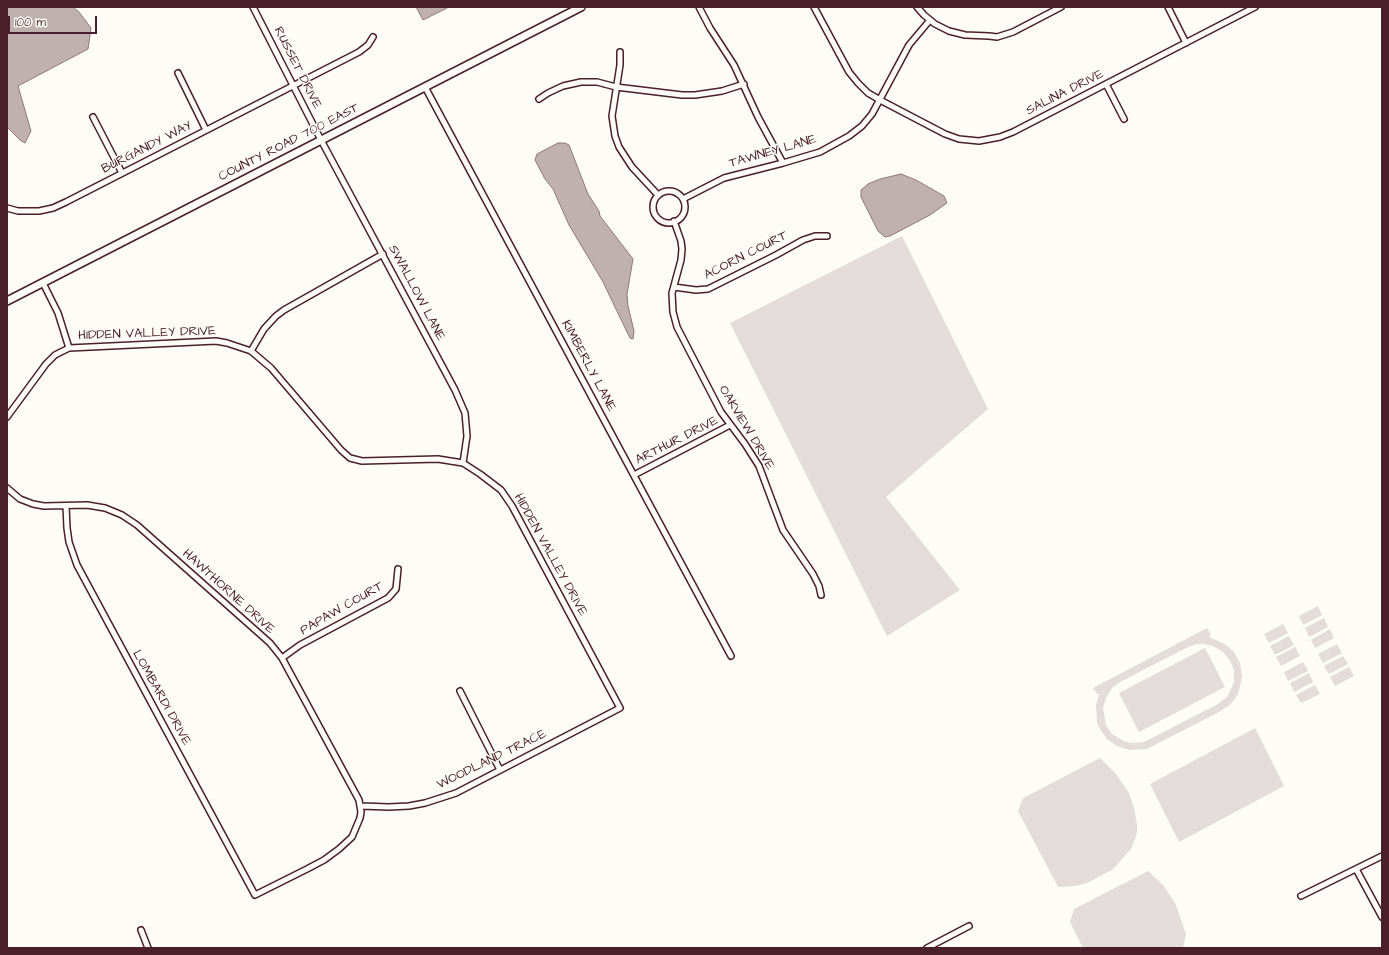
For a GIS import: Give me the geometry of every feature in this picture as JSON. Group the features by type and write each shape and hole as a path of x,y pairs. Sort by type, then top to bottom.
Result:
{"main road":[{"name":"COUNTY ROAD 700 EAST","path":"7,301 425,87 572,9 581,7"}],"street":[{"name":"RUSSET DRIVE","path":"253,7 321,140"},
{"path":"699,7 710,28 734,65 758,117 783,163"},
{"name":"SALINA DRIVE","path":"814,7 853,78 868,93 945,134 965,140 979,141 1006,135 1255,7"},
{"path":"917,7 930,20 942,28 973,36 997,37 1013,32 1060,7"},
{"path":"1168,7 1186,43"},
{"name":"TAWNEY LANE","path":"683,199 724,178 820,152 849,136 867,120 880,100 909,45 930,20"},
{"name":"BURGANDY WAY","path":"7,208 25,211 39,211 53,208 359,52 368,45 373,37"},
{"path":"620,52 620,65 612,116 615,136 619,147 632,167 658,195"},
{"path":"178,73 206,130"},
{"path":"539,99 568,84 581,82 597,82 616,87 659,93 694,95 722,91 744,84"},
{"path":"1106,84 1124,119"},
{"name":"KIMBERLY LANE","path":"425,87 731,656"},
{"path":"93,117 122,173"},
{"name":"SWALLOW LANE","path":"321,140 460,400 464,413 467,436 463,463"},
{"path":"666,191 671,191 676,192 683,199 684,210 682,215 674,221 664,222 656,215 653,205 658,195 666,191"},
{"name":"OAKVIEW DRIVE","path":"674,221 682,248 681,260 672,301 673,312 678,326 715,400 730,426 745,444 759,466 783,530 813,574 822,595"},
{"name":"ACORN COURT","path":"674,287 696,290 708,289 776,255 802,240 815,236 827,236"},
{"path":"251,351 264,329 279,314 383,254"},
{"name":"HIDDEN VALLEY DRIVE","path":"43,283 58,313 69,348 216,341 227,343 251,351 271,368 340,450 350,458 362,461 438,459 463,463 480,474 501,490 512,506 605,680"},
{"path":"7,417 50,359 69,348"},
{"name":"ARTHUR DRIVE","path":"634,476 730,426"},
{"name":"HAWTHORNE DRIVE","path":"7,488 20,499 33,504 44,506 87,505 114,511 129,520 270,643 282,658 354,788 361,806"},
{"name":"LOMBARDI DRIVE","path":"66,506 69,542 77,565 255,895 324,860 347,843 352,837 360,818 361,806"},
{"name":"PAPAW COURT","path":"282,658 300,645 388,598 396,589 398,569"},
{"name":"WOODLAND TRACE","path":"361,806 389,808 410,806 456,793 620,708 605,680"},
{"path":"460,691 500,770"},
{"path":"1301,896 1382,856"},
{"path":"1356,869 1382,917"},
{"path":"927,948 969,926"},
{"path":"141,930 148,948"}],"shaded area":[{"path":"7,7 73,7 79,12 91,28 88,49 18,86 31,131 25,143 7,127"},
{"path":"416,7 449,7 423,20"},
{"path":"558,143 565,143 569,145 588,194 599,211 600,216 633,259 627,294 628,306 634,331 633,339 630,338 603,282 569,225 553,189 545,179 535,160 537,154"},
{"path":"901,174 916,180 944,196 947,203 930,215 890,236 885,237 878,231 861,197 861,190 868,184 880,179"},
{"path":"902,236 988,409 886,497 960,590 887,636 730,323"},
{"path":"1318,606 1322,615 1303,625 1299,616"},
{"path":"1324,618 1328,627 1309,637 1305,628"},
{"path":"1283,624 1288,633 1269,643 1264,634"},
{"path":"1207,628 1211,635 1209,637 1225,644 1234,652 1240,663 1242,676 1238,694 1231,704 1221,711 1147,749 1129,750 1117,746 1107,739 1097,723 1096,705 1099,694 1097,694 1093,688","holes":["1197,644 1213,646 1223,652 1230,660 1234,671 1234,682 1227,697 1218,704 1144,742 1127,742 1112,734 1106,725 1103,708 1106,698 1112,688 1120,682 1186,648"]},
{"path":"1330,629 1334,638 1315,648 1311,640"},
{"path":"1289,636 1294,645 1275,655 1270,646"},
{"path":"1337,644 1342,653 1323,663 1318,654"},
{"path":"1295,647 1300,656 1281,666 1276,657"},
{"path":"1205,648 1225,687 1139,732 1119,693"},
{"path":"1343,656 1348,664 1329,674 1324,666"},
{"path":"1303,662 1308,671 1288,681 1284,672"},
{"path":"1349,667 1354,676 1335,686 1330,677"},
{"path":"1309,673 1313,682 1294,692 1290,683"},
{"path":"1315,685 1320,694 1301,703 1296,695"},
{"path":"1255,728 1284,786 1179,842 1150,784"},
{"path":"1100,758 1116,774 1129,793 1137,824 1135,839 1131,849 1112,870 1087,883 1075,886 1058,887 1018,811 1023,798"},
{"path":"1148,871 1164,886 1176,905 1186,934 1183,948 1083,948 1070,922 1074,909"}]}
